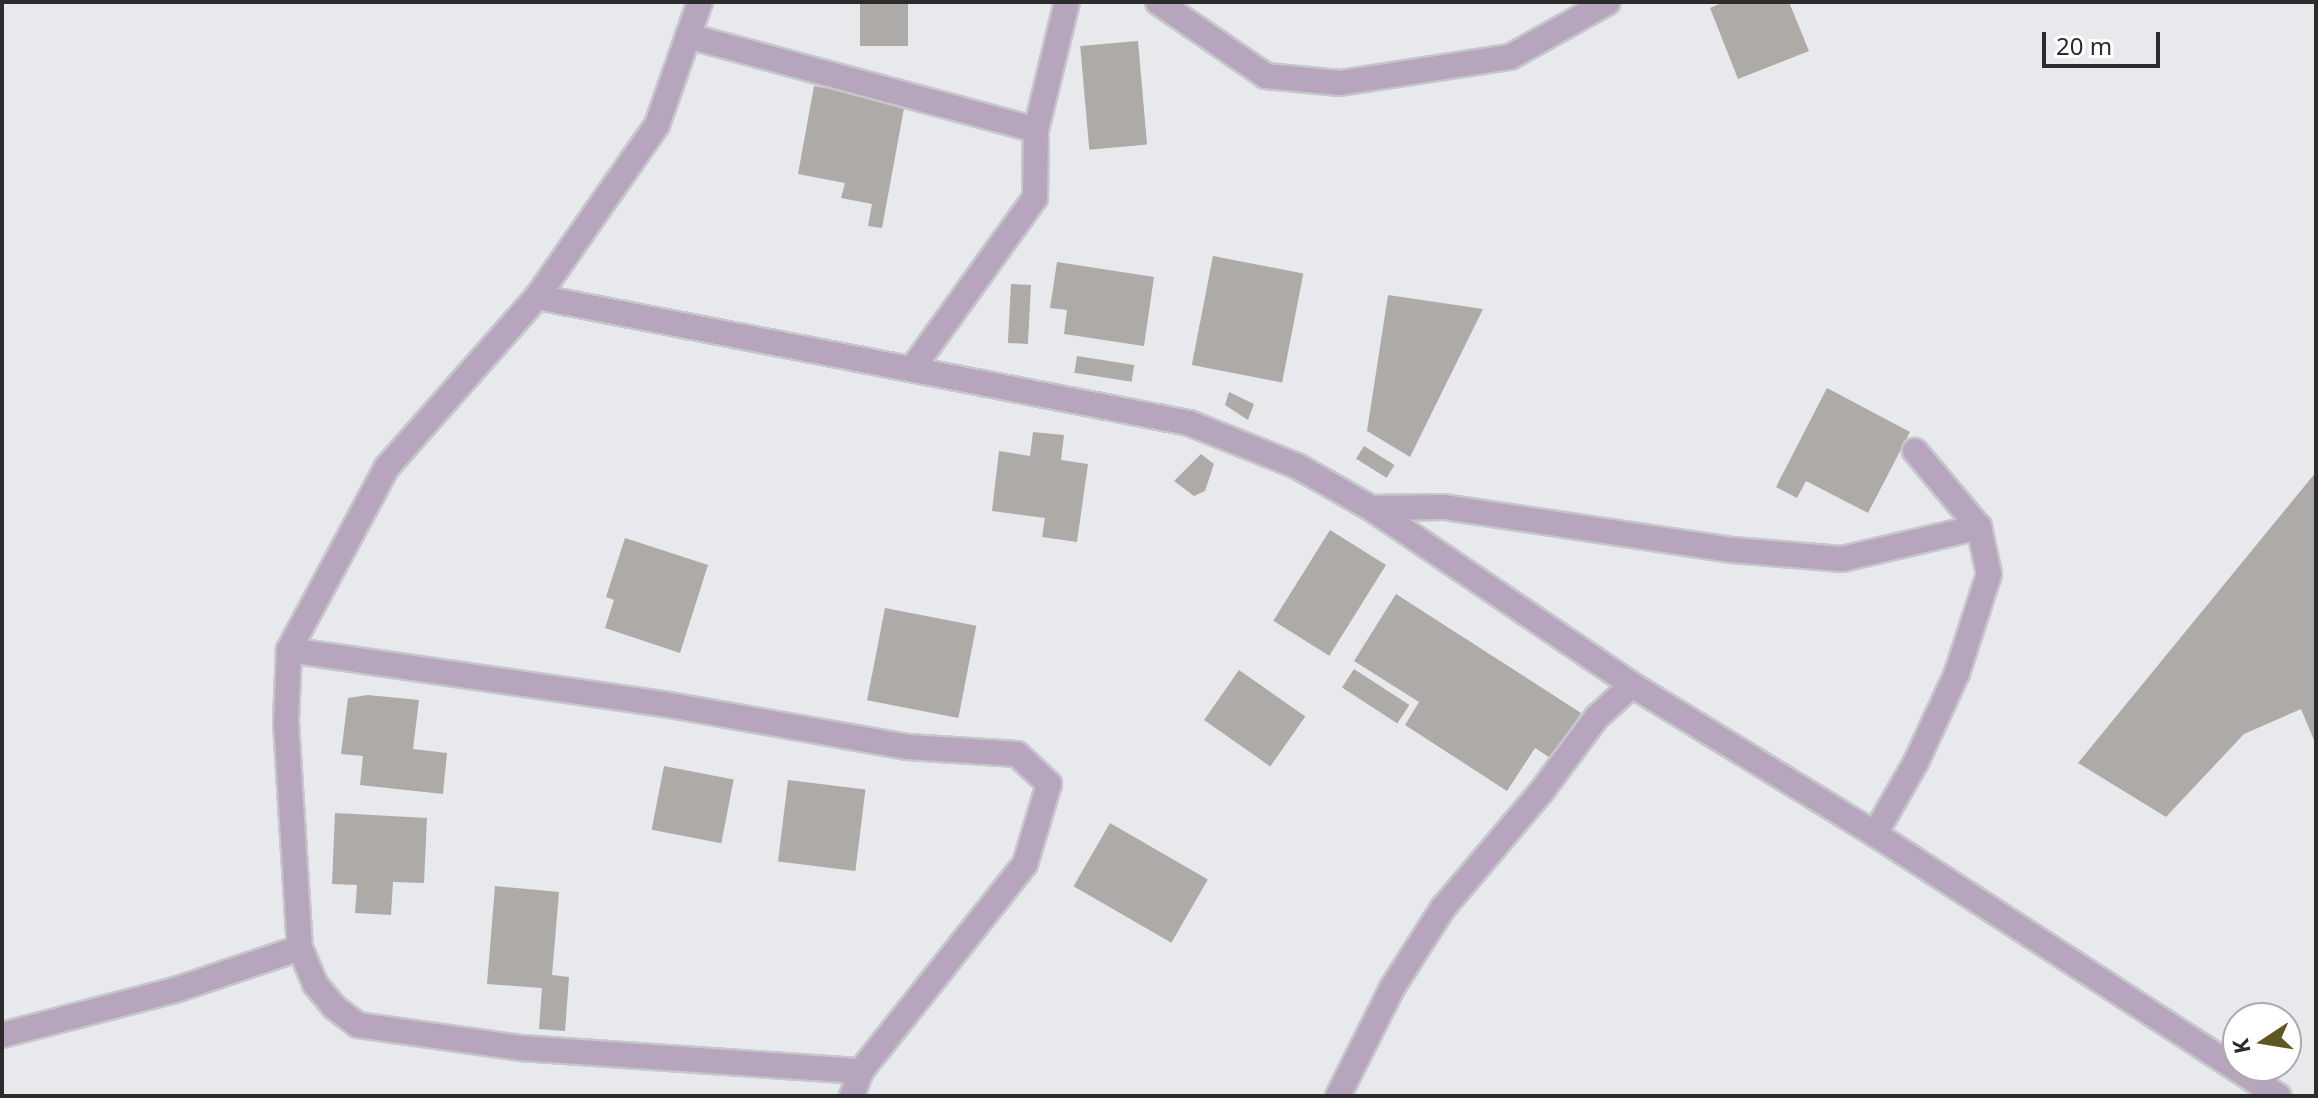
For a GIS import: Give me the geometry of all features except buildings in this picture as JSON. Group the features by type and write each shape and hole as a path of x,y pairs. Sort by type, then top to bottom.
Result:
{"street":[{"path":"700,2 657,125 537,297 387,467 289,650 286,722 300,948 315,984 334,1007 358,1025 522,1048 861,1071"},
{"path":"912,369 1035,198 1036,130 1067,2"},
{"path":"1154,4 1266,76 1340,83 1510,57 1608,2"},
{"path":"688,36 1036,130"},
{"path":"537,297 1189,423 1297,466 1371,508 1632,685 1875,834 2278,1096"},
{"path":"1875,834 1916,762 1957,673 1989,574 1979,527 1949,487 1915,451"},
{"path":"1371,508 1444,507 1733,550 1842,559 1962,534 1979,527"},
{"path":"289,650 664,704 908,747 1017,754 1049,784 1025,864 861,1071 852,1096"},
{"path":"1338,1096 1392,988 1425,934 1541,792 1597,717 1632,685"},
{"path":"2,1035 175,990 300,948"}]}
